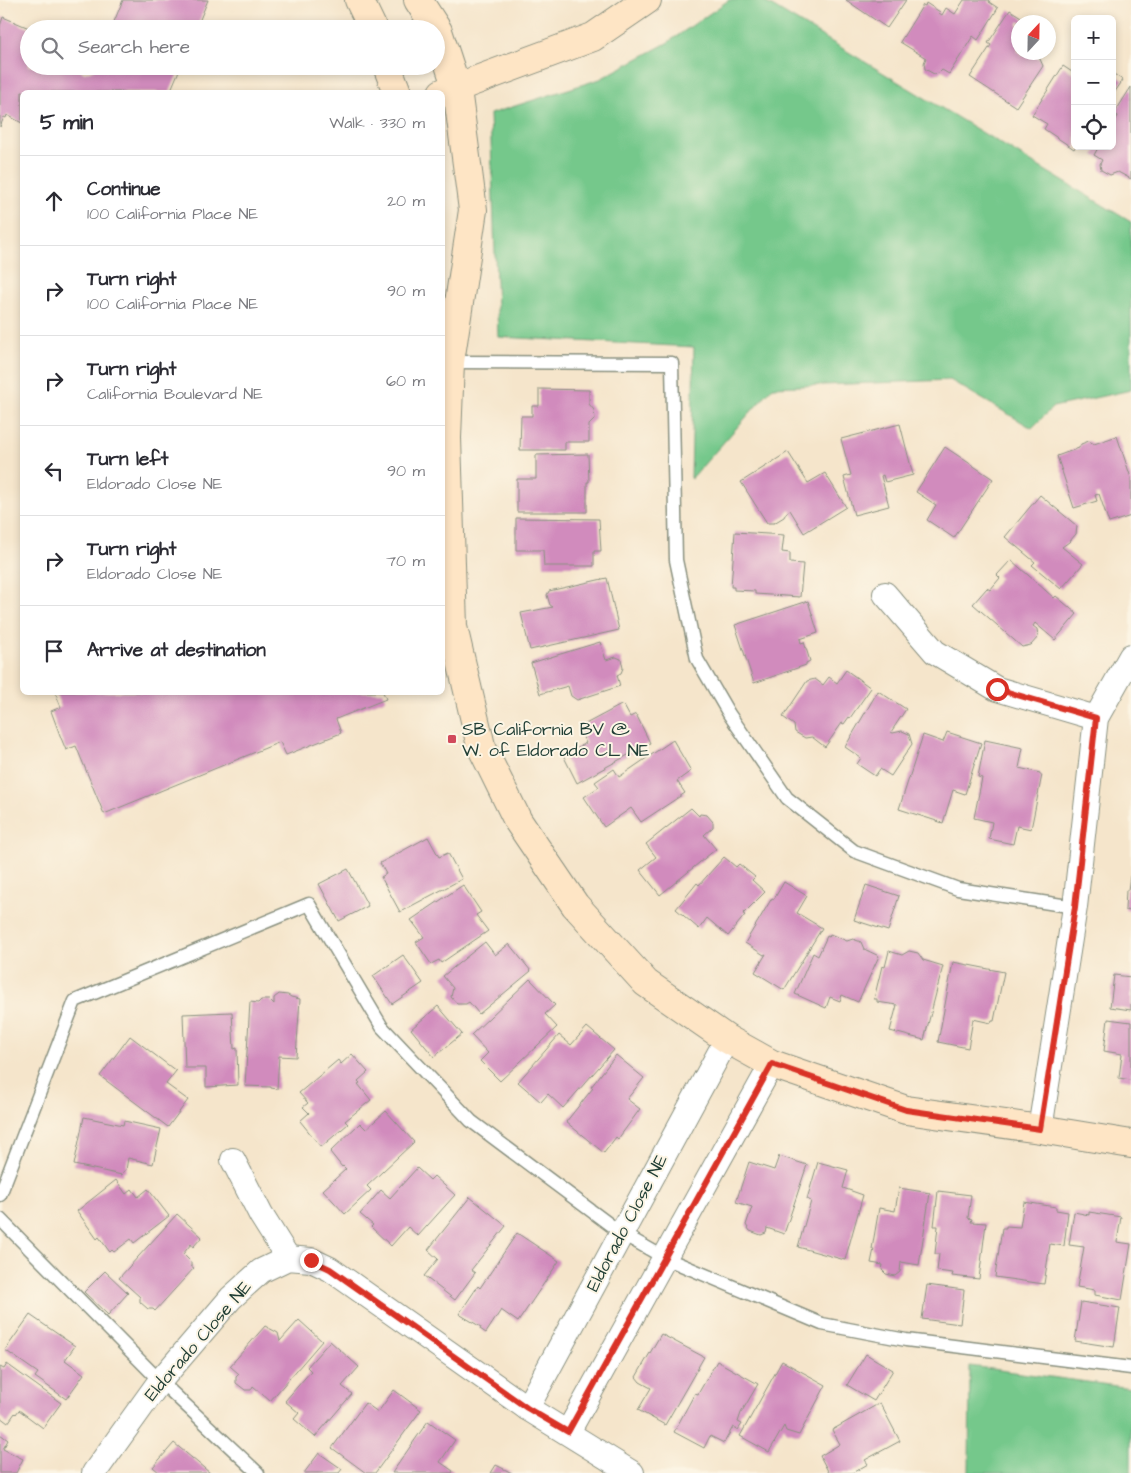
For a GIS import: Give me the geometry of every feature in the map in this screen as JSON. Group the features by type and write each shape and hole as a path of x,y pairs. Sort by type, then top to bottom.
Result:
{"street":[{"path":"359,0 369,20"},
{"path":"418,0 431,20"},
{"path":"450,91 593,37 647,0"},
{"path":"445,66 473,210 450,362 447,438 454,627 480,746 518,821 575,905 646,983 727,1038 772,1064 906,1110 1131,1144"},
{"path":"390,75 396,90"},
{"path":"445,314 450,362"},
{"path":"885,594 935,652 997,689 1096,718"},
{"path":"1040,1129 1075,907 1096,718 1131,656"},
{"name":"Eldorado Close NE","path":"527,1408 727,1038"},
{"path":"568,1432 772,1064"},
{"path":"233,1160 261,1216 288,1258 311,1260 330,1269 527,1408 632,1473"},
{"name":"Eldorado Close NE","path":"94,1473 160,1381 231,1298 261,1271 288,1258"}],"lane":[{"path":"450,362 672,363 676,560 697,658 729,714 787,798 854,851 958,889 1075,907"},
{"path":"0,1196 75,1001 309,904 382,1027 471,1121 621,1234 665,1258 822,1324 906,1340 1131,1368"},
{"path":"0,1219 160,1381 258,1473"}],"green space":[{"path":"729,0 762,0 1131,222 1131,390 1053,407 1032,428 950,380 773,387 691,479 694,347 498,337 490,114 600,79 667,43"},
{"path":"970,1366 1131,1388 1131,1473 969,1473"}],"building":[{"path":"123,0 208,0 200,20 115,20"},
{"path":"846,0 906,0 887,28"},
{"path":"964,0 990,0 989,2 998,8 978,40 973,36 949,74 942,70 934,74 925,69 924,63 926,58 900,42 926,3 942,15 946,8 955,14"},
{"path":"1010,10 1018,15 1011,15 1011,60 1040,60 1043,66 1016,107 970,77 991,45 988,43"},
{"path":"3,17 20,24 20,75 177,75 171,90 20,90 20,122 7,115 6,118 4,117 0,127 0,26"},
{"path":"1063,66 1071,71 1071,147 1044,129 1047,124 1032,115"},
{"path":"1116,76 1123,80 1116,90"},
{"path":"1131,87 1131,179 1118,172 1110,175 1101,170 1100,164 1102,160 1094,155 1097,150 1116,150 1116,119 1118,116 1116,115 1116,111"},
{"path":"539,389 589,390 589,404 594,410 595,419 589,425 589,442 565,442 565,450 520,450 521,416 532,416 532,406 539,406"},
{"path":"900,424 913,475 885,482 883,475 881,476 889,506 854,515 844,477 851,475 841,439"},
{"path":"1117,436 1131,478 1131,516 1109,523 1099,494 1095,495 1097,501 1074,508 1057,456 1079,448 1081,444 1089,441 1094,444"},
{"path":"945,447 993,479 954,538 927,520 936,505 916,492"},
{"path":"788,452 808,483 825,473 846,507 804,533 790,510 784,517 774,523 767,523 741,482"},
{"path":"588,454 587,512 517,512 517,479 536,479 536,455"},
{"path":"1040,495 1077,526 1076,534 1062,547 1083,564 1061,589 1032,565 1035,562 1005,537"},
{"path":"516,518 599,519 601,551 594,551 594,566 544,566 543,550 516,550"},
{"path":"735,532 784,535 782,552 790,553 790,563 803,564 800,597 755,594 755,591 734,590 734,587 731,587"},
{"path":"1011,560 1054,598 1056,596 1077,614 1055,640 1035,623 1033,626 1037,629 1038,637 1031,645 1022,647 973,604 987,588 990,590 1000,578 997,575"},
{"path":"607,578 619,630 530,650 521,613 553,607 550,605 547,595 549,591"},
{"path":"808,601 818,633 800,639 801,643 804,642 810,661 806,665 754,683 735,625"},
{"path":"600,642 606,660 616,657 621,659 623,668 621,673 617,675 620,686 577,700 571,696 568,686 540,694 531,663"},
{"path":"846,670 871,688 850,718 844,724 842,723 825,747 812,737 805,738 795,732 794,725 783,717 807,681 815,679 823,685 829,677 837,683"},
{"path":"878,691 906,709 891,732 902,731 909,734 912,744 891,776 880,769 875,776 857,764 861,758 845,747"},
{"path":"56,695 384,695 386,699 336,719 341,733 286,755 280,742 104,814 76,746 66,750 61,738 51,711 61,707"},
{"path":"623,704 630,717 636,714 650,743 577,783 563,755 586,743 578,728"},
{"path":"947,732 981,743 965,794 953,790 943,823 899,809 923,735 943,742"},
{"path":"673,740 691,771 677,781 685,793 641,822 631,808 604,827 584,797 599,787 595,782 614,769 619,777"},
{"path":"985,740 1023,748 1019,768 1042,775 1031,829 1017,826 1013,844 989,839 992,822 974,818 982,778 978,777"},
{"path":"691,808 699,816 700,814 707,815 713,822 713,827 704,835 716,849 660,895 640,870 656,857 646,844"},
{"path":"428,837 439,857 448,853 462,879 400,912 381,877 386,874 380,863"},
{"path":"724,857 736,867 739,864 755,877 752,880 765,892 743,914 745,915 728,936 707,918 699,929 676,909 697,883 699,885"},
{"path":"348,869 368,906 339,921 319,884"},
{"path":"1130,876 1131,911 1125,910 1126,890 1128,890"},
{"path":"784,882 807,896 797,913 822,928 784,990 755,972 766,954 764,955 745,943"},
{"path":"463,885 481,912 476,915 488,931 441,963 439,960 431,964 416,942 424,937 411,920"},
{"path":"866,885 899,896 888,931 854,920"},
{"path":"830,934 847,941 853,939 861,942 864,949 879,956 858,1002 842,995 840,1001 830,997 826,1008 795,994 813,953 818,956 827,936 829,937"},
{"path":"485,942 495,955 509,944 531,971 479,1014 469,1002 457,1004 451,997 453,988 443,976"},
{"path":"889,951 902,955 909,951 918,953 923,960 943,966 924,1040 890,1031 897,1005 877,1002 877,999 874,999 882,966 885,967"},
{"path":"403,955 423,983 392,1004 373,976"},
{"path":"953,962 1004,972 994,1021 991,1023 973,1019 968,1048 938,1042"},
{"path":"1114,975 1131,977 1131,1010 1110,1007"},
{"path":"530,979 555,1005 545,1014 557,1027 500,1081 480,1061 488,1053 471,1035"},
{"path":"279,994 300,999 296,1057 279,1056 277,1089 245,1086 250,1002 258,1003 261,1000 270,1000 274,1004 274,998"},
{"path":"438,1006 462,1034 434,1057 411,1029"},
{"path":"232,1012 234,1049 237,1048 238,1085 206,1087 206,1068 185,1068 183,1014"},
{"path":"1108,1019 1131,1022 1131,1080 1119,1078 1122,1054 1104,1051"},
{"path":"587,1027 614,1050 563,1108 548,1094 541,1102 518,1082 559,1035 571,1045"},
{"path":"130,1036 176,1071 166,1084 188,1100 168,1127 100,1076"},
{"path":"352,1054 368,1072 358,1081 360,1083 358,1084 371,1100 345,1121 348,1124 321,1147 300,1121 309,1113 303,1107 308,1103 299,1093 338,1060 341,1064"},
{"path":"616,1055 644,1078 627,1099 640,1109 618,1139 616,1137 604,1153 566,1122"},
{"path":"386,1111 414,1142 367,1186 371,1190 345,1214 323,1190 346,1169 342,1167 330,1152 360,1123 366,1129"},
{"path":"84,1117 123,1125 124,1121 161,1129 153,1164 128,1158 126,1170 122,1175 74,1165"},
{"path":"779,1156 807,1165 784,1234 767,1228 766,1233 761,1235 750,1231 746,1225 752,1207 736,1202 749,1162 774,1170"},
{"path":"818,1162 848,1170 843,1188 863,1195 845,1260 798,1247 811,1201 807,1199"},
{"path":"417,1168 430,1180 434,1176 455,1195 418,1236 408,1227 391,1246 371,1227 373,1225 360,1214 381,1190 390,1198"},
{"path":"116,1180 126,1194 132,1189 138,1197 148,1189 169,1216 134,1243 131,1239 114,1252 112,1250 110,1252 99,1237 97,1239 77,1211"},
{"path":"899,1188 930,1193 919,1265 901,1262 900,1272 895,1276 886,1274 882,1270 883,1265 871,1263 879,1208 895,1211"},
{"path":"938,1191 971,1195 968,1218 972,1219 971,1222 986,1223 979,1279 952,1276 953,1273 937,1271 939,1254 935,1254 938,1226 934,1226"},
{"path":"470,1197 506,1226 471,1270 475,1273 455,1300 424,1276 438,1259 428,1250"},
{"path":"1024,1202 1056,1207 1056,1210 1068,1212 1064,1246 1050,1244 1044,1284 995,1277 1002,1228 1006,1228 1006,1226 1020,1227"},
{"path":"1074,1212 1089,1215 1089,1212 1121,1217 1117,1242 1131,1244 1122,1300 1095,1295 1095,1290 1077,1287 1084,1247 1069,1245"},
{"path":"177,1214 202,1237 193,1247 191,1244 183,1254 194,1268 155,1311 148,1309 140,1302 140,1297 119,1278"},
{"path":"517,1233 559,1261 518,1322 501,1310 486,1333 480,1329 481,1327 459,1314 478,1286 480,1288"},
{"path":"105,1271 128,1293 108,1315 84,1292"},
{"path":"927,1285 964,1290 960,1324 922,1319"},
{"path":"1081,1302 1120,1308 1114,1347 1075,1341"},
{"path":"30,1315 75,1346 65,1360 84,1374 66,1399 35,1377 38,1373 5,1350"},
{"path":"299,1320 322,1341 270,1401 253,1386 251,1390 245,1390 236,1383 236,1377 239,1374 230,1366 265,1326 278,1333 280,1341"},
{"path":"661,1334 704,1357 665,1425 638,1410 651,1388 640,1382 636,1377"},
{"path":"330,1341 359,1367 342,1386 352,1394 315,1437 294,1419 299,1413 285,1401 311,1371 307,1367"},
{"path":"866,1354 893,1370 874,1401 847,1385"},
{"path":"717,1361 758,1384 741,1413 738,1422 742,1424 738,1430 733,1427 724,1443 710,1436 704,1448 674,1432 695,1393 698,1394"},
{"path":"782,1361 826,1385 799,1435 786,1431 784,1426 769,1452 740,1436"},
{"path":"7,1364 61,1403 43,1428 19,1410 8,1423 0,1417 0,1367 4,1369"},
{"path":"394,1390 421,1410 375,1473 366,1473 332,1448 365,1403 378,1412"},
{"path":"880,1403 900,1441 865,1460 868,1464 852,1473 829,1473 820,1456 840,1444 832,1430"},
{"path":"428,1421 455,1440 440,1462 453,1471 452,1473 392,1473"},
{"path":"0,1434 8,1440 3,1449 23,1459 16,1473 0,1473"},
{"path":"174,1443 210,1473 160,1473 153,1467"},
{"path":"319,1453 342,1469 339,1473 304,1473"},
{"path":"496,1465 512,1473 491,1473"}],"place":[{"name":"SB California BV @ W. of Eldorado CL NE","path":"452,739"}],"route":[{"path":"311,1260 330,1269 527,1408 568,1432 772,1064 906,1110 1040,1129 1075,907 1096,718 997,689"}]}
